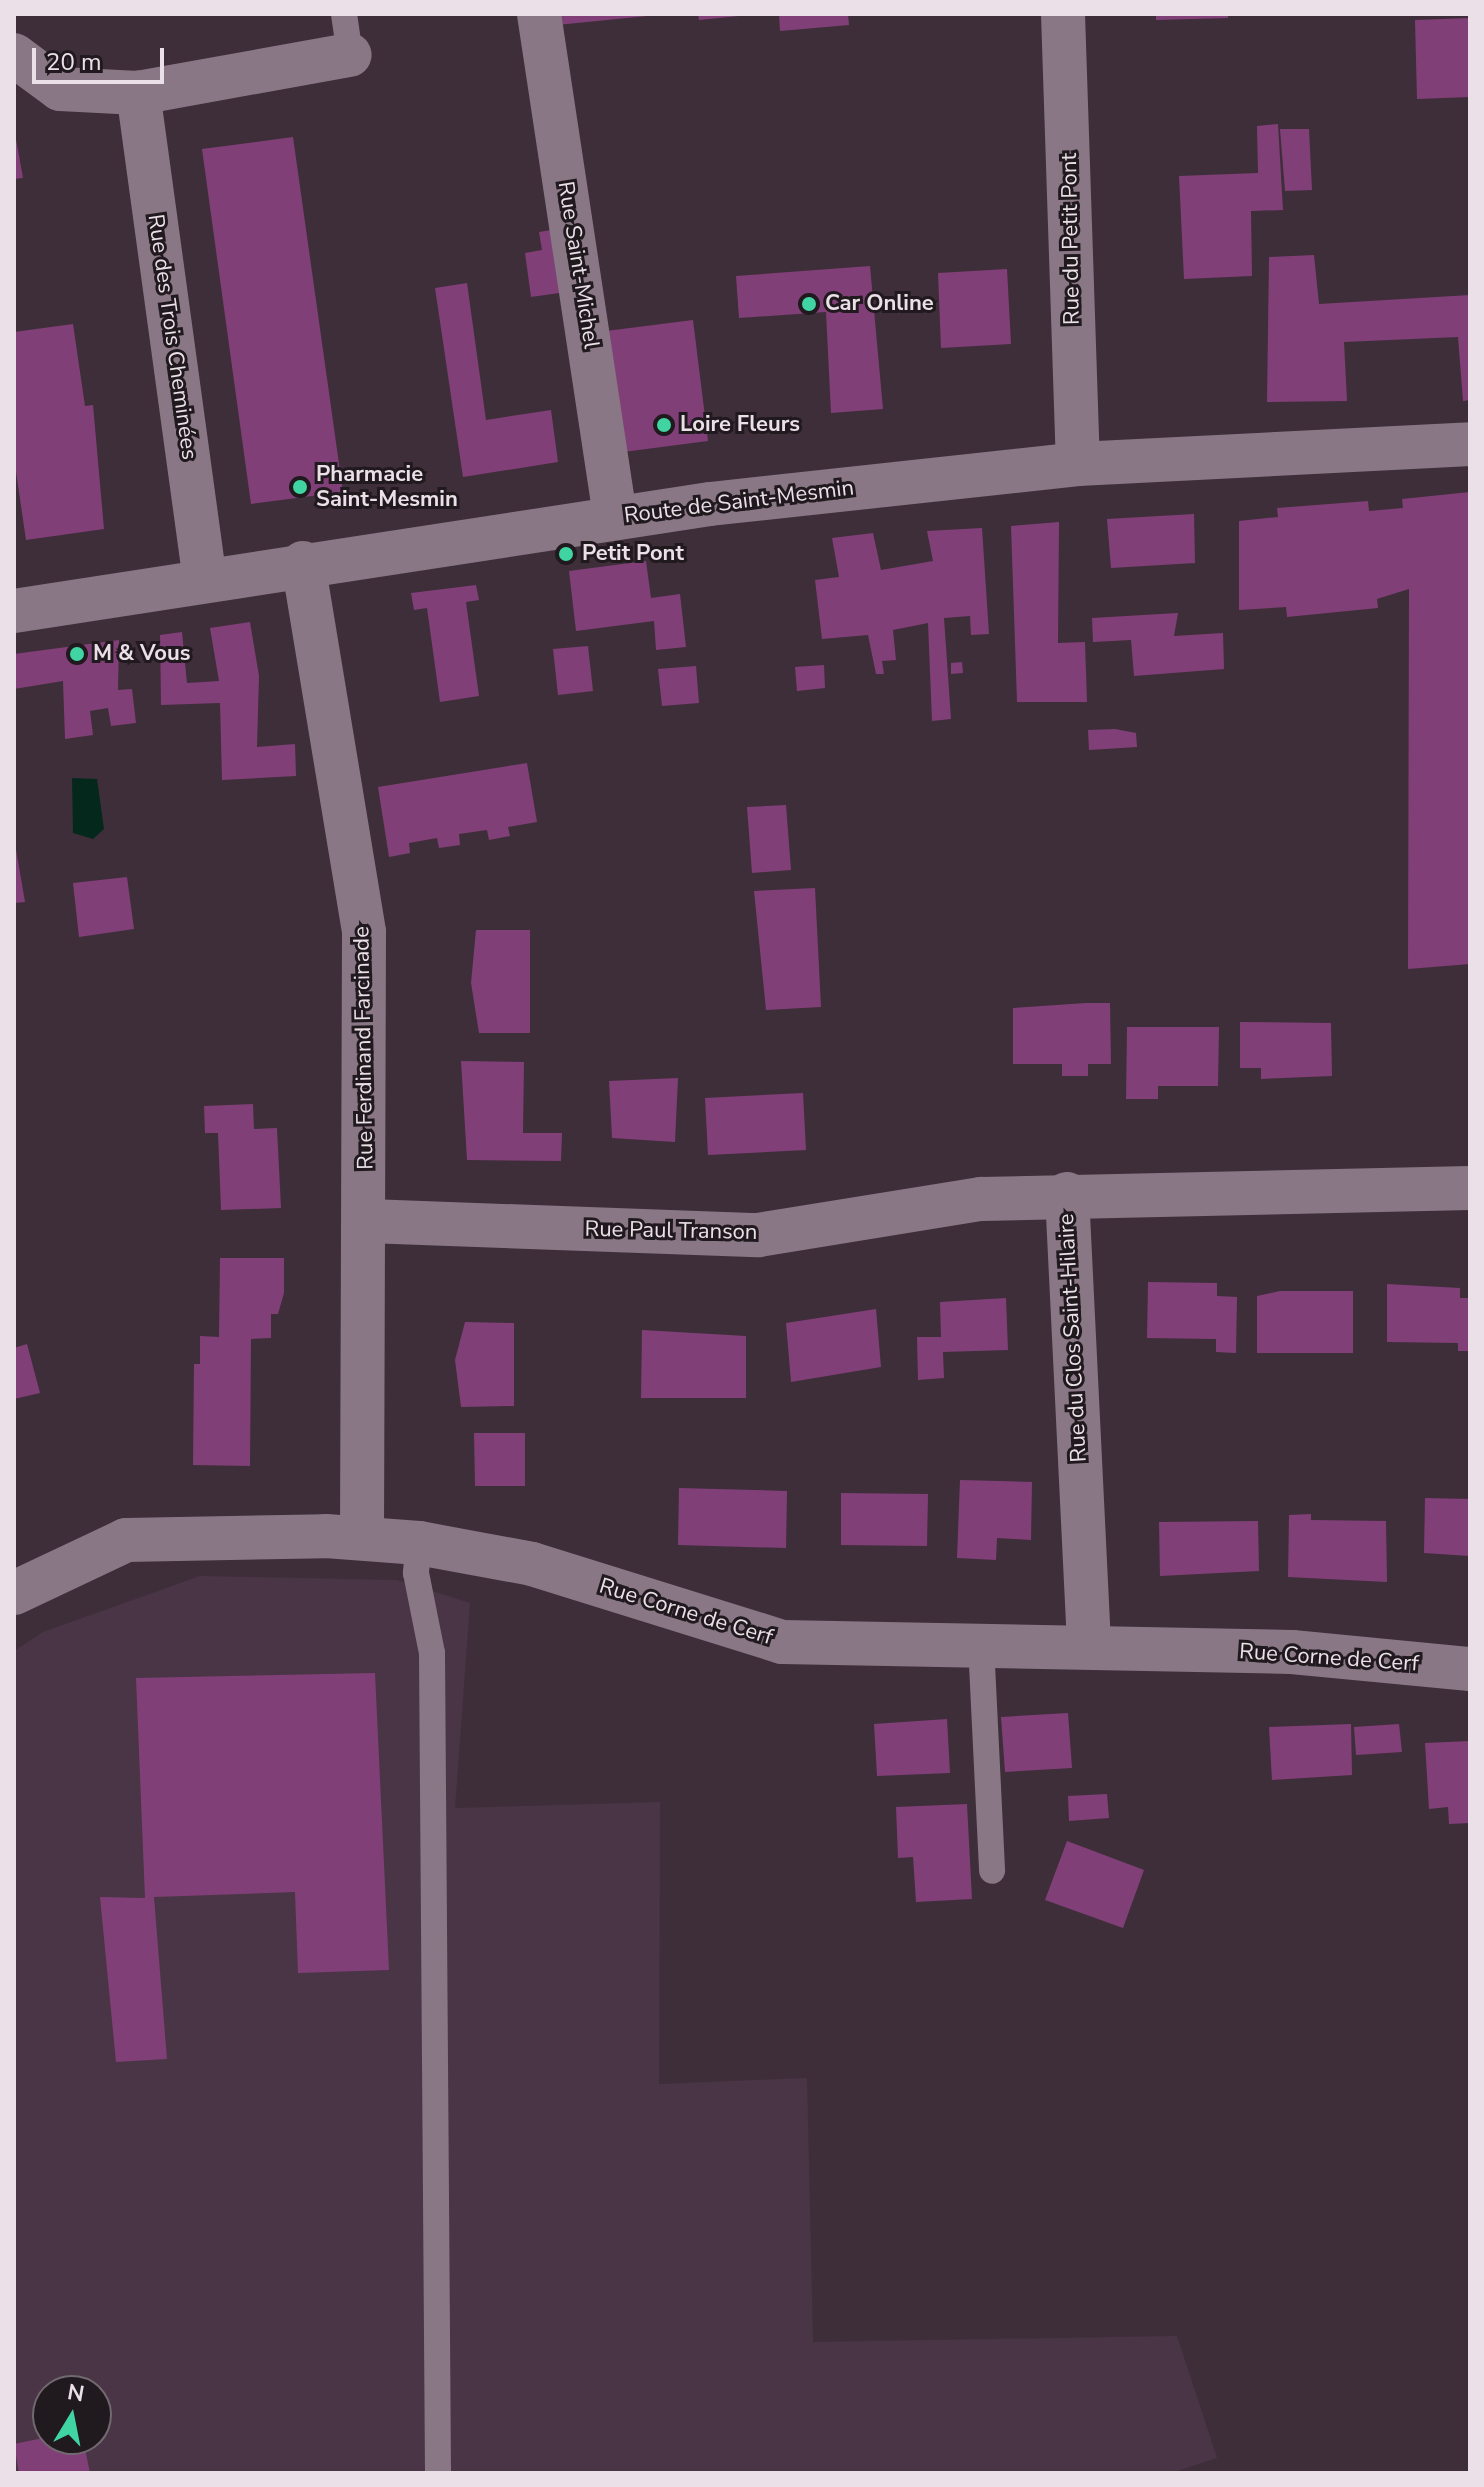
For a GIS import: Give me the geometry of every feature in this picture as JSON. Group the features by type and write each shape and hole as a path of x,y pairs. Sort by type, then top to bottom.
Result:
{"street":[{"name":"Rue Saint-Michel","path":"539,14 615,516"},
{"name":"Rue du Petit Pont","path":"1063,14 1078,464"},
{"path":"14,55 60,89 138,93 347,35"},
{"name":"Rue des Trois Cheminées","path":"138,93 205,581"},
{"name":"Route de Saint-Mesmin","path":"14,611 615,516 1078,464 1470,444"},
{"name":"Rue Ferdinand Farcinade","path":"303,563 364,932 368,1221 362,1538"},
{"name":"Rue du Clos Saint-Hilaire","path":"1089,1645 1067,1194 1470,1188"},
{"name":"Rue Paul Transon","path":"368,1221 758,1235 981,1199 1067,1194"},
{"name":"Rue Corne de Cerf","path":"14,1593 126,1540 362,1538 419,1543 532,1564 782,1642 1089,1645 1470,1669"}],"lane":[{"path":"419,1543 416,1573 432,1653 438,2473"},
{"path":"981,1644 992,1871"}],"shaded area":[{"path":"72,778 97,779 104,829 93,839 73,833"},
{"path":"200,1576 397,1580 470,1603 455,1808 660,1802 659,2084 807,2078 813,2342 1177,2336 1217,2458 1171,2473 14,2473 14,1651 43,1632"}],"building":[{"path":"555,14 647,14 647,16 557,25"},
{"path":"698,14 738,14 739,16 699,20"},
{"path":"779,14 848,14 849,25 780,31"},
{"path":"1156,14 1228,14 1228,18 1156,20"},
{"path":"1470,18 1470,97 1417,99 1415,20"},
{"path":"1278,124 1283,210 1251,211 1252,276 1184,279 1179,176 1258,173 1257,126"},
{"path":"14,128 23,178 14,179"},
{"path":"1280,129 1309,129 1312,190 1285,191"},
{"path":"293,137 343,492 251,504 202,149"},
{"path":"557,229 566,292 531,297 525,253 542,250 539,232"},
{"path":"1314,255 1319,304 1470,295 1470,400 1463,401 1458,337 1344,342 1347,401 1267,402 1269,257"},
{"path":"870,266 883,409 831,413 826,312 739,318 736,276"},
{"path":"1007,269 1011,344 941,348 938,273"},
{"path":"467,283 486,420 551,410 558,462 463,477 435,288"},
{"path":"693,320 708,441 623,452 606,331"},
{"path":"73,324 85,406 93,405 104,529 26,540 14,458 14,332"},
{"path":"1470,492 1470,964 1408,969 1409,589 1377,599 1378,608 1287,617 1286,607 1239,610 1239,521 1278,517 1277,508 1368,501 1369,511 1403,508 1402,499"},
{"path":"1194,514 1195,563 1111,568 1107,519"},
{"path":"1059,522 1058,643 1085,642 1087,702 1017,702 1011,526"},
{"path":"982,528 989,634 971,635 970,616 944,618 951,719 932,721 928,623 893,630 896,660 882,661 884,674 876,674 868,635 822,639 815,580 839,577 832,538 873,533 881,570 933,561 927,531"},
{"path":"646,561 651,598 680,594 686,647 656,650 654,621 576,631 569,571"},
{"path":"476,585 479,600 466,602 479,696 440,702 427,608 414,610 411,593"},
{"path":"1178,613 1174,636 1223,633 1224,669 1134,676 1131,640 1093,642 1092,618"},
{"path":"250,622 259,676 257,747 295,744 296,776 222,780 220,703 161,705 160,635 182,632 187,683 219,681 210,628"},
{"path":"119,640 118,690 132,689 136,723 111,726 108,708 90,711 93,735 65,739 63,681 14,689 14,654"},
{"path":"588,646 593,691 558,695 553,649"},
{"path":"962,662 963,673 951,674 951,663"},
{"path":"824,665 825,688 797,691 795,667"},
{"path":"696,666 699,703 662,706 658,669"},
{"path":"1115,729 1136,733 1137,747 1089,750 1088,730"},
{"path":"527,763 537,822 508,827 510,836 489,840 487,830 459,834 460,845 439,848 437,838 409,843 410,853 389,857 378,787"},
{"path":"786,805 791,870 752,873 747,807"},
{"path":"14,838 25,902 14,903"},
{"path":"127,877 134,929 79,937 73,883"},
{"path":"815,888 821,1007 766,1010 754,891"},
{"path":"476,930 530,930 530,1033 479,1033 471,983"},
{"path":"1110,1003 1111,1064 1088,1064 1088,1076 1062,1076 1062,1064 1013,1064 1013,1008"},
{"path":"1240,1022 1331,1023 1332,1076 1261,1079 1261,1068 1240,1068"},
{"path":"1127,1027 1219,1027 1218,1086 1158,1086 1158,1099 1126,1099"},
{"path":"461,1061 524,1062 523,1133 562,1133 561,1161 467,1160"},
{"path":"678,1078 675,1142 612,1138 609,1081"},
{"path":"803,1093 806,1150 708,1155 705,1098"},
{"path":"253,1104 254,1129 277,1128 281,1208 221,1210 218,1133 205,1133 204,1106"},
{"path":"220,1258 284,1258 284,1293 278,1314 271,1314 271,1338 251,1339 250,1466 193,1465 194,1364 200,1364 200,1336 219,1337"},
{"path":"1148,1282 1217,1283 1217,1296 1237,1297 1236,1353 1216,1352 1216,1339 1147,1338"},
{"path":"1387,1284 1460,1288 1460,1298 1470,1298 1470,1351 1458,1351 1458,1343 1387,1342"},
{"path":"1280,1291 1353,1291 1353,1353 1257,1353 1257,1296"},
{"path":"1006,1298 1008,1350 943,1352 944,1378 918,1380 917,1337 941,1337 940,1302"},
{"path":"876,1309 881,1367 791,1382 786,1323"},
{"path":"465,1322 514,1323 514,1406 461,1407 455,1360"},
{"path":"642,1330 746,1336 746,1398 641,1398"},
{"path":"27,1344 40,1393 14,1399 14,1348"},
{"path":"474,1433 525,1433 525,1486 475,1486"},
{"path":"960,1480 1032,1482 1031,1540 997,1538 996,1560 957,1558"},
{"path":"679,1488 787,1491 786,1548 678,1545"},
{"path":"841,1493 928,1494 927,1546 841,1545"},
{"path":"1425,1498 1470,1499 1470,1556 1424,1553"},
{"path":"1311,1514 1311,1520 1386,1521 1387,1582 1288,1577 1289,1515"},
{"path":"1258,1521 1259,1571 1160,1576 1159,1522"},
{"path":"375,1673 389,1970 298,1973 295,1892 154,1897 167,2059 116,2062 100,1897 145,1898 136,1678"},
{"path":"1068,1713 1072,1768 1005,1772 1001,1717"},
{"path":"947,1719 950,1773 877,1776 874,1724"},
{"path":"1351,1724 1352,1775 1272,1780 1269,1727"},
{"path":"1399,1724 1402,1752 1356,1755 1354,1727"},
{"path":"1470,1741 1470,1823 1449,1824 1448,1807 1429,1809 1425,1743"},
{"path":"1107,1794 1109,1818 1069,1821 1068,1796"},
{"path":"967,1804 972,1899 916,1902 913,1857 898,1858 896,1807"},
{"path":"1067,1841 1144,1870 1123,1928 1045,1900"},
{"path":"32,2440 32,2455 86,2455 90,2473 19,2473 14,2444"}],"place":[{"name":"Car Online","path":"809,304"},
{"name":"Loire Fleurs","path":"664,425"},
{"name":"Pharmacie Saint-Mesmin","path":"300,487"},
{"name":"Petit Pont","path":"566,554"},
{"name":"M & Vous","path":"77,654"}]}
